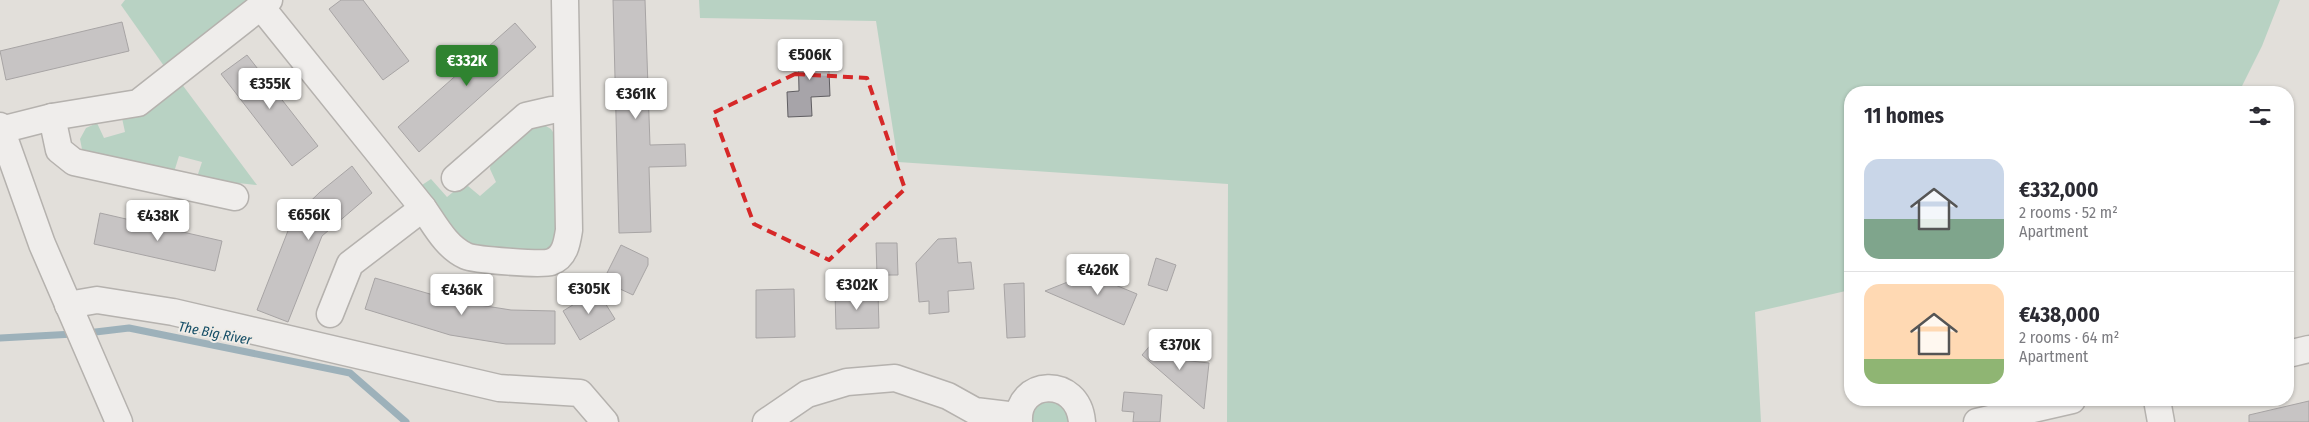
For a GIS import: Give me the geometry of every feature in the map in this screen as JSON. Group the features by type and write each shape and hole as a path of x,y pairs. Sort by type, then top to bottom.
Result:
{"street":[{"path":"119,422 42,244 1,128 52,117 138,103 266,4 447,243 467,256 536,264 552,262 565,250 569,230 565,0"},
{"path":"456,178 526,116 552,110 566,110"},
{"path":"52,117 59,150 74,162 235,197"},
{"path":"330,314 350,264 422,208"},
{"path":"71,312 96,300 173,312 499,388 580,393 606,422"},
{"path":"2294,353 2309,349"},
{"path":"766,422 807,394 846,382 895,378 948,396 975,411 1019,419 1022,404 1030,394 1041,389 1054,388 1066,392 1075,400 1081,411 1082,422"},
{"path":"1977,422 2046,406"},
{"path":"2158,406 2161,422"}],"highlighted area":[{"path":"795,74 867,78 905,189 829,260 754,224 713,113"}],"green space":[{"path":"125,0 250,0 164,66 121,5"},
{"path":"699,0 2280,0 2262,46 2242,86 1844,86 1844,291 1755,312 1761,422 1227,422 1228,184 898,162 876,21 700,18"},
{"path":"181,83 257,185 238,183 224,185 197,177 202,162 179,156 174,172 89,155 82,149 80,139 86,128 97,123 104,138 125,132 122,118"},
{"path":"539,122 551,129 556,137 559,236 555,245 543,252 521,253 462,243 416,189 431,179 447,197 458,188 468,186 480,196 496,182 490,169 491,158"},
{"path":"1048,400 1056,402 1066,409 1068,422 1029,422 1035,408 1040,403"}],"building":[{"path":"341,0 363,0 409,61 383,80 329,9"},
{"path":"613,0 645,0 650,145 685,144 686,166 649,167 651,232 619,233"},
{"path":"122,22 129,51 6,80 0,51"},
{"path":"515,23 536,47 419,152 398,127"},
{"path":"828,46 830,96 811,97 812,116 788,117 787,92 799,91 798,48"},
{"path":"247,55 318,146 292,166 221,74"},
{"path":"352,166 372,193 322,236 288,322 257,310 293,218 320,192"},
{"path":"100,213 222,241 215,271 94,244"},
{"path":"956,238 958,263 971,262 974,289 948,291 949,312 929,314 929,301 919,302 916,263 938,239"},
{"path":"876,243 897,243 898,275 877,275"},
{"path":"621,245 648,258 648,265 633,295 603,281"},
{"path":"1156,258 1176,265 1167,291 1148,285"},
{"path":"1103,268 1108,282 1137,294 1124,325 1045,291"},
{"path":"375,278 454,301 511,310 555,311 555,344 506,344 450,335 365,309"},
{"path":"1024,283 1025,337 1007,338 1004,284"},
{"path":"794,289 795,337 756,338 756,290"},
{"path":"597,290 615,319 580,340 563,311"},
{"path":"878,292 879,328 836,329 835,293"},
{"path":"1154,341 1161,341 1181,360 1209,363 1204,409 1142,355"},
{"path":"1124,392 1162,395 1160,422 1133,422 1134,412 1122,411"},
{"path":"2309,401 2309,422 2249,422 2249,415"}],"waterway":[{"name":"The Big River","path":"87,333 129,328 350,373 406,422"},
{"name":"The Big River","path":"0,338 74,334"}]}
